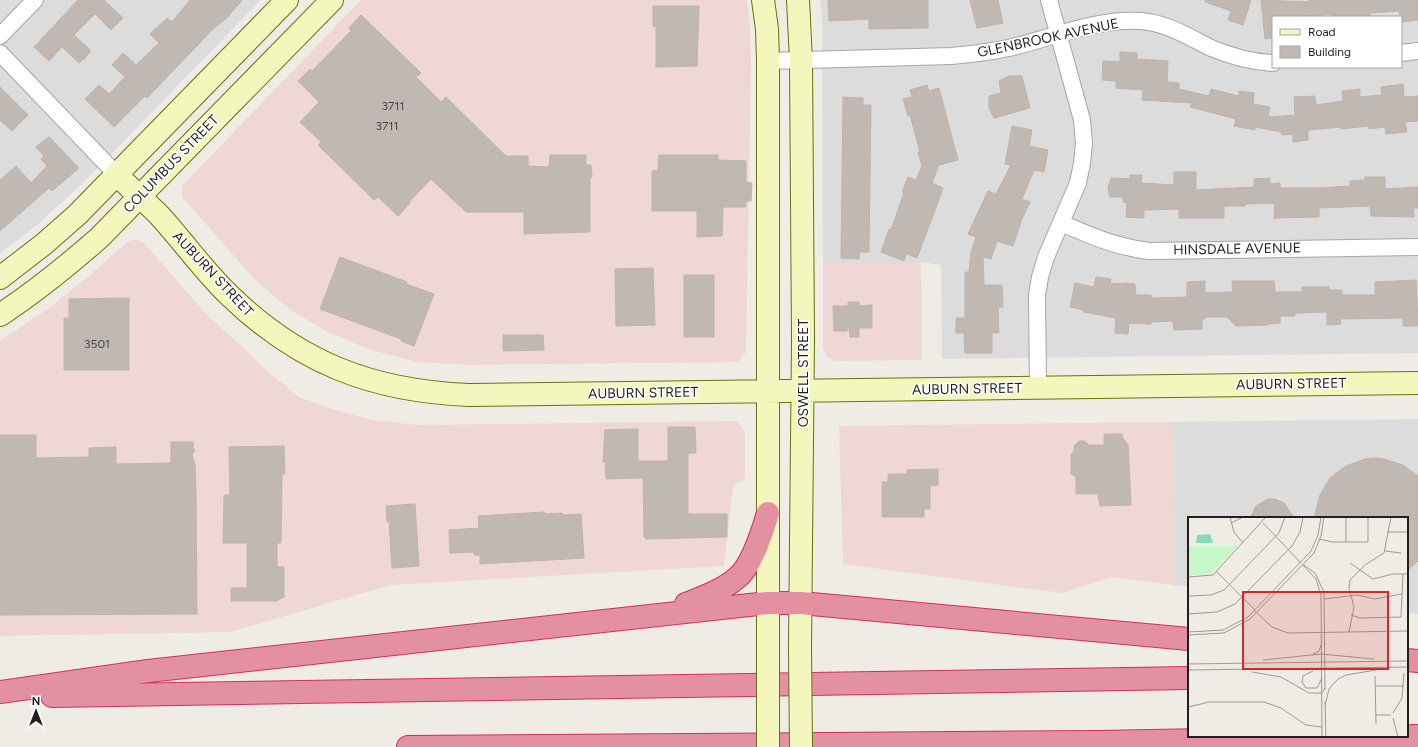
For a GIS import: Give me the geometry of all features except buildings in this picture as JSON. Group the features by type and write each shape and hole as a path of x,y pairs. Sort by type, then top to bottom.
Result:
{"highway":[{"path":"661,615 714,593 739,576 758,545 768,513"},
{"path":"0,692 148,671 768,603 801,603 1188,639"},
{"path":"1408,660 1418,661"},
{"path":"0,697 1188,678"},
{"path":"1408,736 1418,736"},
{"path":"408,747 1096,742 1364,737"},
{"path":"1008,747 1096,742"}],"main road":[{"path":"0,278 44,244 77,215 287,0"},
{"name":"COLUMBUS STREET","path":"0,315 68,266 99,238 332,0"},
{"path":"764,0 768,61 768,747"},
{"name":"OSWELL STREET","path":"798,0 801,61 803,392 800,647 801,747"},
{"name":"AUBURN STREET","path":"117,175 158,214 227,294 252,317 280,338 309,356 340,371 373,382 401,389 435,394 469,395 768,391 803,392 1418,383"}],"street":[{"path":"0,36 35,0"},
{"path":"1038,388 1037,295 1040,277 1046,257 1078,183 1084,143 1082,120 1049,0"},
{"name":"GLENBROOK AVENUE","path":"768,61 980,54 1015,47 1099,23 1119,20 1142,21 1164,26 1213,48 1239,57 1272,63"},
{"path":"1402,53 1418,51"},
{"name":"AUBURN STREET","path":"0,53 117,175"},
{"name":"HINSDALE AVENUE","path":"1061,223 1103,241 1127,248 1149,250 1418,247"}],"shaded area":[{"path":"0,0 261,0 85,181 37,225 0,253"},
{"path":"361,0 747,0 750,28 751,64 746,352 738,362 469,365 417,362 371,350 328,332 292,311 256,281 184,199 182,195 182,186"},
{"path":"820,0 1418,0 1418,353 942,359 941,265 921,262 823,262 822,17"},
{"path":"135,239 144,243 206,314 268,372 299,397 332,409 372,420 418,425 738,421 745,433 745,478 733,486 724,566 391,585 230,632 0,636 0,341 50,307 88,277 127,242"},
{"path":"823,262 921,262 922,360 835,361 827,357 823,348"},
{"path":"1418,419 1418,614 1408,613 1408,517 1188,517 1188,586 1174,585 1172,422"},
{"path":"1172,422 1174,585 1112,577 1062,593 843,564 839,426"}]}
